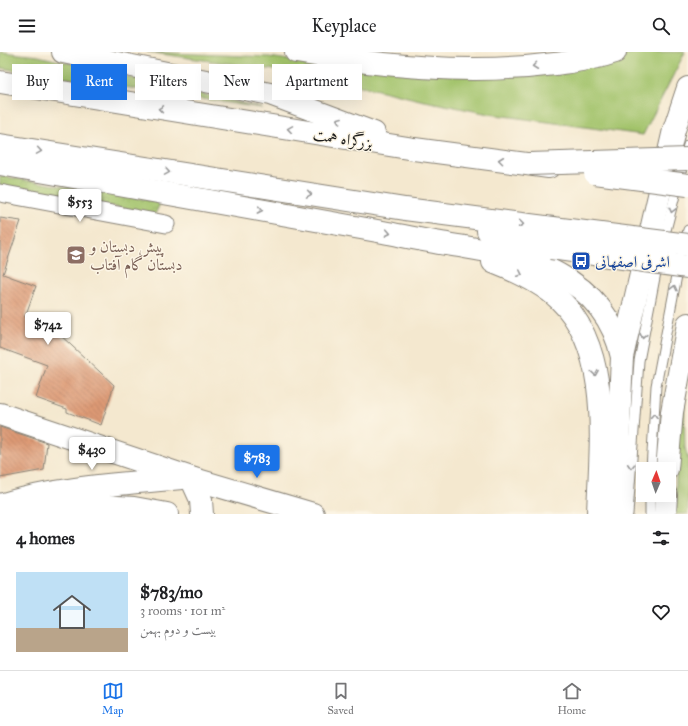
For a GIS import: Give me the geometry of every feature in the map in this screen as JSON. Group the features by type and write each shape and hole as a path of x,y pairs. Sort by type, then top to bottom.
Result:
{"main road":[{"path":"62,52 270,94 414,149"},
{"path":"296,52 427,68 491,69 530,67 585,60 615,52"},
{"name":"بزرگراه همت","path":"0,82 414,149 688,185"},
{"path":"615,514 622,357 674,130 688,88"},
{"path":"0,145 405,209 552,238 688,268"},
{"path":"529,164 688,159"},
{"path":"0,164 180,195 445,244 506,253 535,263 577,285 596,302 605,313 618,339 622,357"},
{"path":"180,195 286,191"},
{"path":"552,238 688,245"},
{"path":"445,244 505,267 544,287 560,299 578,322 590,349 599,393 600,430 598,514"},
{"path":"668,462 672,412 688,324"},
{"path":"0,414 191,478 313,514"},
{"path":"0,505 15,500 75,490 191,478"},
{"path":"191,478 201,500 202,514"},
{"path":"665,514 666,502"},
{"path":"2,514 100,506 134,508 167,514"}],"street":[{"path":"0,193 166,224"}],"lane":[{"path":"628,514 639,361 652,288 688,145"},
{"path":"651,462 656,386 673,290 688,230"},
{"path":"650,502 650,514"}],"green space":[{"path":"0,52 38,56 72,64 71,64 71,79 63,78 63,64 12,64 12,70 0,68"},
{"path":"147,52 269,57 316,64 272,64 272,70 264,69 264,64 231,64"},
{"path":"636,52 685,52 643,135 489,114 362,86 362,66 606,61"},
{"path":"127,77 135,79 135,89 127,87"},
{"path":"201,94 209,96 209,100 201,99"},
{"path":"210,100 228,100 262,108"},
{"path":"0,176 161,202 155,214 0,186"},
{"path":"687,356 684,410 685,447 688,459 688,514 675,514 677,445"}],"building":[{"path":"0,218 21,221 3,274 36,286 25,317 58,333 114,385 101,425 67,412 67,409 36,398 47,365 0,348"},
{"path":"0,427 47,443 44,470 0,478"}],"place":[{"name":"پیش دبستان و دبستان گام آفتاب","path":"76,255"},
{"name":"اشرفی اصفهانی","path":"581,261"}]}
